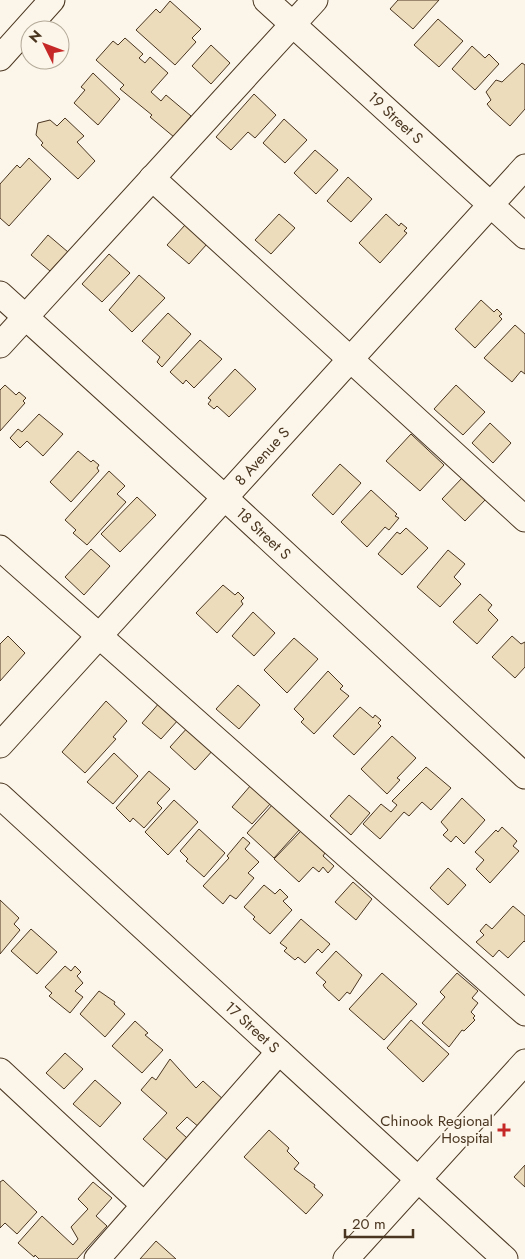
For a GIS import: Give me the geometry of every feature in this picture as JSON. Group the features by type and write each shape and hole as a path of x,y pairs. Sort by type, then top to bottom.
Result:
{"street":[{"path":"0,58 52,0"},
{"name":"19 Street S","path":"266,0 525,236"},
{"path":"0,345 315,0"},
{"name":"8 Avenue S","path":"0,745 525,167"},
{"path":"152,178 525,519"},
{"name":"18 Street S","path":"0,294 225,498 525,776"},
{"path":"0,548 525,1013"},
{"name":"17 Street S","path":"0,796 505,1259"},
{"path":"97,1259 279,1052"},
{"path":"346,1259 525,1062"},
{"path":"0,1071 144,1205"}],"building":[{"path":"398,0 439,0 413,29 390,9"},
{"path":"170,1 201,29 192,38 196,42 175,65 136,30 156,9 160,13"},
{"path":"438,19 463,41 439,67 414,45"},
{"path":"125,38 143,54 139,58 145,63 150,57 168,73 151,92 161,101 166,95 191,116 174,137 150,117 152,115 120,89 124,85 96,60 113,41 118,45"},
{"path":"211,45 230,63 211,84 192,66"},
{"path":"472,46 485,58 489,54 499,64 475,90 452,69"},
{"path":"522,63 525,65 525,109 510,126 487,104 491,100 486,92 496,80 502,82"},
{"path":"93,73 120,99 98,125 74,103 85,90 81,87"},
{"path":"254,94 276,115 255,138 248,132 231,150 216,137"},
{"path":"65,118 84,136 77,142 95,161 78,179 41,145 43,143 36,135 38,123 50,120 57,126"},
{"path":"284,119 307,140 285,163 263,143"},
{"path":"315,150 338,170 316,194 294,173"},
{"path":"29,158 51,179 9,226 0,218 0,184 17,165 20,168"},
{"path":"348,177 372,199 351,222 327,201"},
{"path":"279,214 295,228 271,254 255,240"},
{"path":"386,214 399,226 401,223 407,228 404,231 407,233 380,263 359,243"},
{"path":"185,225 207,244 189,264 167,245"},
{"path":"48,235 68,252 50,271 31,255"},
{"path":"109,254 130,273 102,302 82,284"},
{"path":"139,275 165,298 132,332 109,310"},
{"path":"481,300 494,312 497,309 502,314 499,316 502,319 475,348 455,329"},
{"path":"168,313 191,334 162,367 157,362 160,357 142,341"},
{"path":"515,325 525,334 525,374 521,371 512,382 484,358"},
{"path":"200,340 222,359 194,388 186,380 183,384 170,372"},
{"path":"235,369 256,389 229,417 217,406 214,409 208,404 211,400 208,398"},
{"path":"5,385 16,395 19,392 26,398 23,401 25,403 0,431 0,390"},
{"path":"456,385 485,412 463,435 434,409"},
{"path":"39,414 63,434 43,456 27,441 20,448 10,438 18,429 22,432"},
{"path":"490,423 511,443 493,463 472,443"},
{"path":"411,434 444,465 420,491 386,461"},
{"path":"78,451 91,462 93,460 99,465 97,468 99,471 71,502 50,482"},
{"path":"340,464 361,483 333,515 312,495"},
{"path":"109,471 125,486 117,494 126,502 87,545 73,533 76,530 65,520"},
{"path":"463,477 486,499 465,521 442,499"},
{"path":"371,490 399,518 389,530 385,527 367,547 341,522"},
{"path":"137,497 156,515 120,552 101,534"},
{"path":"406,528 428,548 402,575 378,554 397,532 400,534"},
{"path":"91,549 110,566 84,595 65,577"},
{"path":"448,550 465,564 454,577 461,584 440,607 417,587"},
{"path":"223,585 235,595 238,592 244,598 241,601 243,604 217,633 196,613"},
{"path":"480,594 492,605 488,610 498,620 477,644 453,622"},
{"path":"253,612 275,633 254,656 232,636"},
{"path":"8,636 25,653 0,681 0,644"},
{"path":"512,636 521,644 525,642 525,667 515,678 492,657"},
{"path":"294,638 318,659 287,693 264,670"},
{"path":"328,671 343,686 340,689 349,696 314,734 301,722 304,719 294,709"},
{"path":"238,685 260,705 239,729 216,709"},
{"path":"106,701 127,721 113,737 116,739 85,773 62,752"},
{"path":"160,702 179,719 161,739 142,723"},
{"path":"360,707 373,718 375,715 381,720 378,723 381,726 354,755 333,736"},
{"path":"189,726 214,749 195,770 170,747"},
{"path":"392,736 416,758 397,778 400,780 387,794 361,769"},
{"path":"114,753 138,776 113,804 87,782"},
{"path":"426,767 451,788 431,810 422,802 409,816 404,812 380,839 363,824 381,804 391,812 397,805 392,801"},
{"path":"149,771 170,789 157,803 162,808 144,828 133,818 130,822 116,808"},
{"path":"251,785 271,803 252,824 232,807"},
{"path":"349,795 370,813 351,835 330,816"},
{"path":"462,798 485,820 464,844 456,836 451,842 443,835 448,830 441,822"},
{"path":"174,800 198,822 168,855 145,832"},
{"path":"273,804 300,829 274,858 247,833"},
{"path":"502,827 517,841 513,846 519,851 490,883 476,869 484,860 475,852 496,830 498,832"},
{"path":"199,829 225,853 204,877 186,861 188,859 180,851"},
{"path":"301,831 325,853 323,856 334,866 328,873 323,867 319,872 313,867 299,882 274,859"},
{"path":"243,837 250,843 245,849 259,862 248,873 254,878 236,899 230,895 223,904 203,886 229,858 227,856"},
{"path":"448,868 466,885 448,905 430,888"},
{"path":"353,882 372,899 356,920 335,902"},
{"path":"264,885 275,894 280,889 288,897 283,901 292,910 270,934 253,919 255,917 244,907"},
{"path":"0,900 19,918 14,924 20,930 0,954"},
{"path":"513,906 525,916 525,942 508,958 499,950 493,957 476,942 484,935 480,931 486,924 492,929"},
{"path":"301,919 330,944 322,953 318,949 305,963 298,957 295,960 284,951 287,948 280,943"},
{"path":"31,929 57,952 37,974 11,951"},
{"path":"336,951 362,975 350,994 347,992 339,1001 325,988 323,985 326,982 316,973"},
{"path":"65,966 71,971 75,966 81,972 77,976 83,983 75,991 83,997 70,1013 49,996 52,993 45,987"},
{"path":"382,973 417,1004 384,1040 349,1009"},
{"path":"457,973 478,991 472,998 478,1003 471,1012 475,1016 473,1018 475,1020 464,1031 462,1030 449,1047 422,1023 445,997 440,992"},
{"path":"99,991 115,1002 114,1004 125,1014 105,1037 80,1014"},
{"path":"411,1020 449,1054 423,1082 387,1048"},
{"path":"135,1021 148,1033 145,1035 163,1050 142,1073 112,1046"},
{"path":"65,1053 83,1069 64,1089 46,1073"},
{"path":"170,1059 196,1088 203,1081 225,1101 200,1128 187,1117 176,1128 187,1138 167,1160 143,1139 167,1113 141,1090 152,1077 156,1080"},
{"path":"95,1080 121,1103 100,1127 73,1104"},
{"path":"269,1130 289,1148 287,1151 299,1163 294,1169 315,1185 314,1187 323,1195 306,1214 244,1157"},
{"path":"525,1165 525,1187 514,1177"},
{"path":"3,1180 37,1212 17,1234 5,1223 0,1228 0,1182"},
{"path":"93,1182 112,1198 96,1216 107,1226 77,1259 39,1259 18,1243 42,1216 73,1245 78,1239 71,1227 88,1209 78,1199"},
{"path":"156,1241 176,1259 140,1259"}],"place":[{"name":"Chinook Regional Hospital","path":"504,1130"}]}
